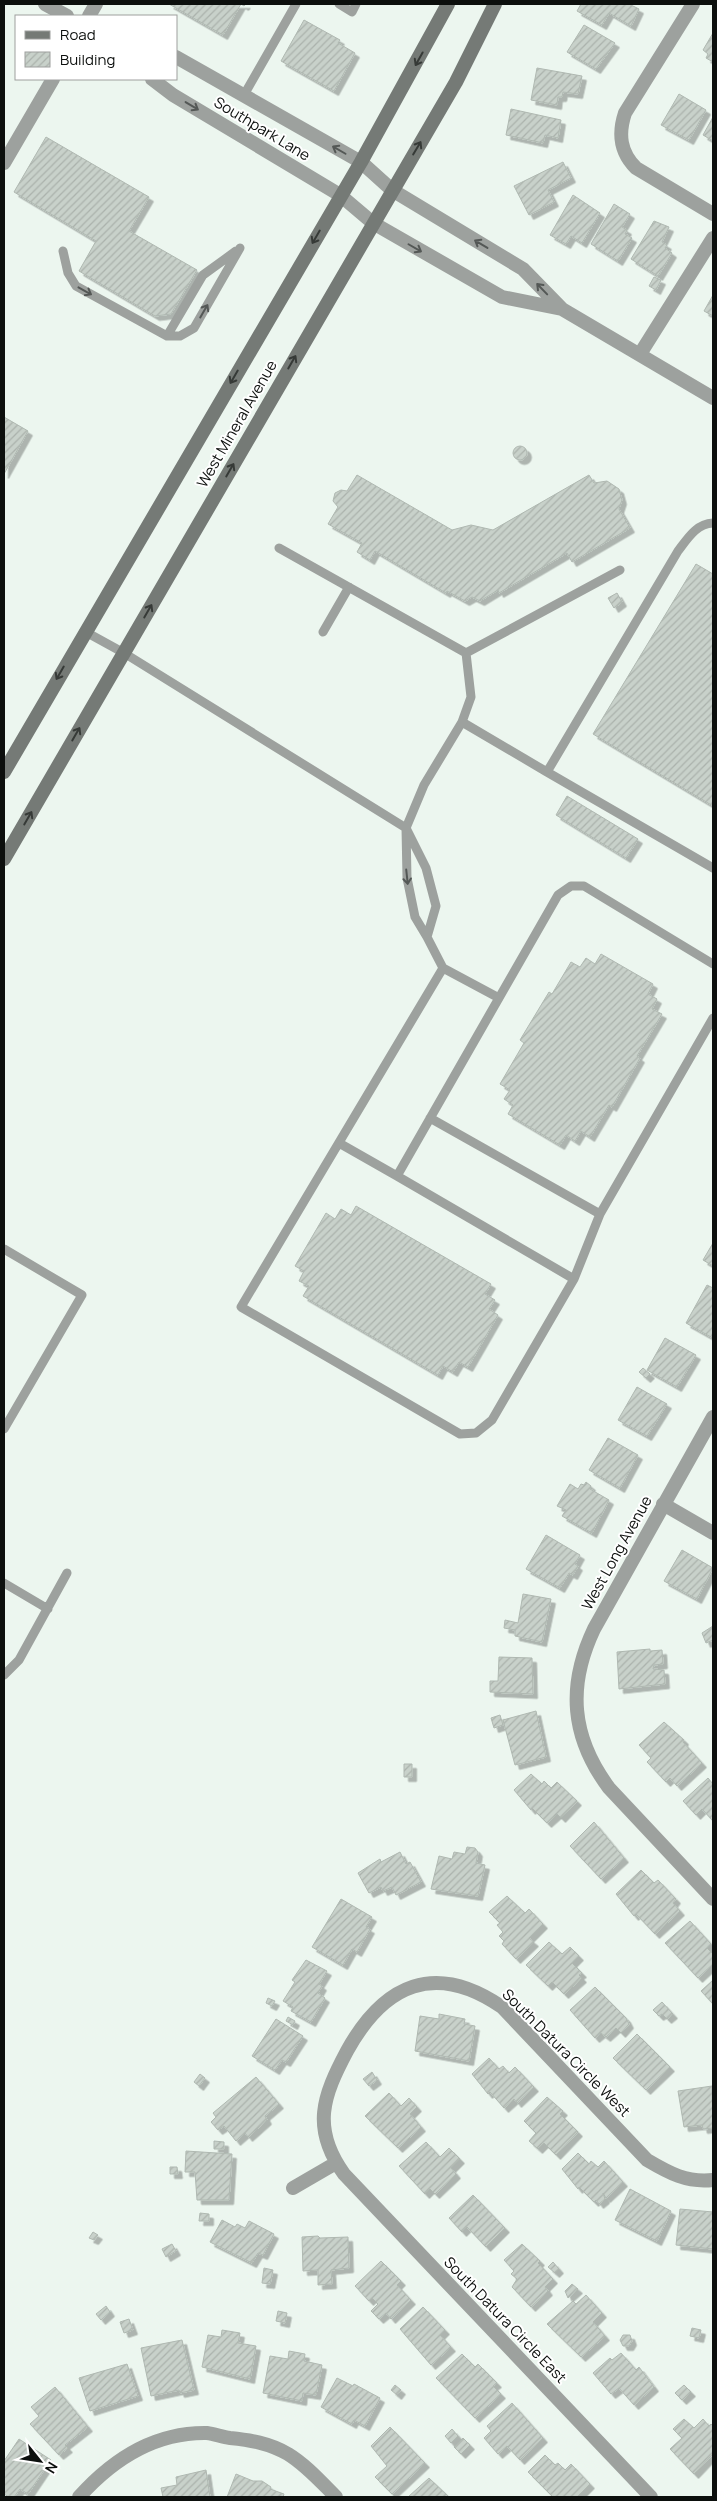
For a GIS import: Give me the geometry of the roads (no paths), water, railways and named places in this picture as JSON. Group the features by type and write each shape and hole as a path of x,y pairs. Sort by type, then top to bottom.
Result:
{"main road":[{"name":"West Mineral Avenue","path":"4,772 84,631 361,162 448,4"},
{"name":"West Mineral Avenue","path":"4,859 456,82 495,4"}],"street":[{"path":"45,4 65,15"},
{"path":"90,15 96,4"},
{"path":"693,4 625,113 621,126 621,145 628,160 636,168 713,214"},
{"name":"Southpark Lane","path":"178,57 361,162 392,190 523,269 562,309"},
{"path":"4,163 52,80"},
{"name":"Southpark Lane","path":"153,80 173,95 340,195 373,223 502,298 562,309"},
{"path":"640,354 713,238"},
{"path":"562,309 713,398"},
{"name":"West Long Avenue","path":"713,1417 663,1504 586,1646 577,1674 577,1714 582,1739 596,1770 609,1788 713,1898"},
{"path":"663,1504 713,1533"},
{"name":"South Datura Circle West","path":"364,2023 384,2001 410,1988 430,1984 455,1984 481,1992 502,2007 647,2160 670,2174 686,2179 713,2180"},
{"name":"South Datura Circle East","path":"364,2023 331,2081 327,2092 324,2128 336,2163 344,2174 651,2497"},
{"path":"293,2188 336,2163"},
{"path":"79,2497 111,2465 134,2450 161,2440 208,2433 248,2439 288,2454 315,2474 336,2497"}],"lane":[{"path":"244,95 296,4"},
{"path":"339,4 352,12 356,4"},
{"path":"64,251 68,273 76,286 167,336 180,336 194,328 240,248 203,275 167,336"},
{"path":"547,772 678,551 692,531 706,523 713,523"},
{"path":"279,548 466,653"},
{"path":"466,653 620,570"},
{"path":"323,632 349,587"},
{"path":"84,631 124,653 406,828 426,868 436,906 427,937"},
{"path":"466,653 471,697 462,722 424,784 406,828 407,878 415,917 443,968 499,998"},
{"path":"462,722 713,868"},
{"path":"397,1176 558,895 571,886 584,886 713,964"},
{"path":"443,968 242,1307 460,1434 476,1433 492,1420 574,1279 600,1214 713,1018"},
{"path":"430,1118 600,1214"},
{"path":"339,1143 574,1279"},
{"path":"4,1249 82,1295 4,1429"},
{"path":"4,1675 19,1660 68,1573"},
{"path":"4,1583 48,1609"}]}
